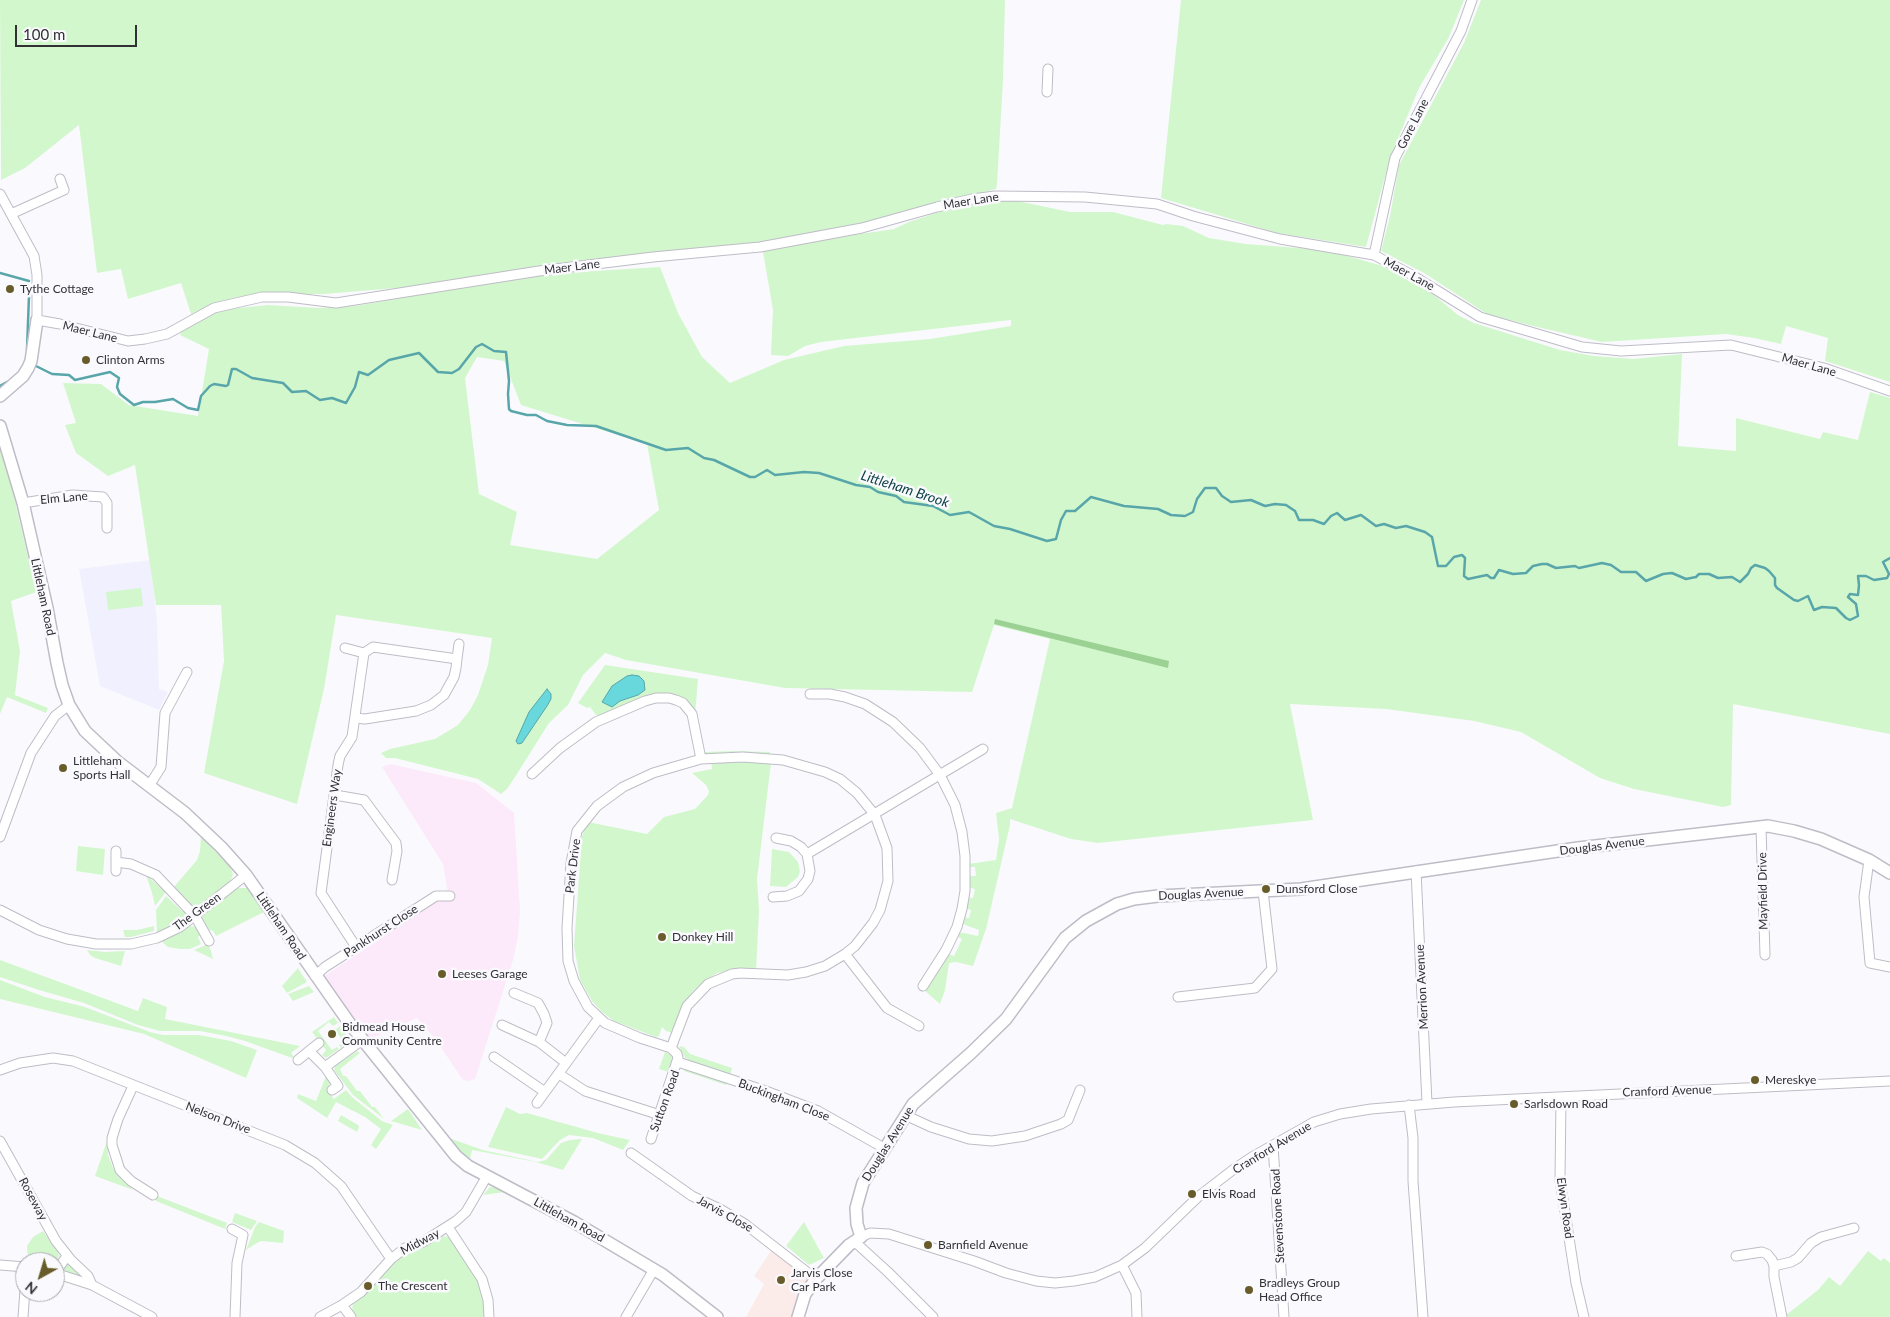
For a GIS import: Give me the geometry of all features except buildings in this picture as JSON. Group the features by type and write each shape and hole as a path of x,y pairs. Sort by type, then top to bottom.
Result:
{"street":[{"name":"Gore Lane","path":"1374,255 1395,158 1461,31 1472,0"},
{"path":"1047,92 1048,69"},
{"path":"11,214 64,190 60,179"},
{"path":"0,194 34,256 37,274 37,320 29,365 23,376 0,396"},
{"name":"Maer Lane","path":"37,320 128,341 168,334 214,308 262,297 288,297 336,303 540,271 653,257 760,247 862,228 937,207 995,196 1085,197 1147,202 1280,238 1374,255 1412,275 1480,317 1582,347 1621,351 1722,345 1738,346 1824,368 1890,391"},
{"name":"Littleham Road","path":"0,426 23,503 47,608 57,663 69,705 85,731 97,744 185,813 221,847 246,875 315,976 362,1040 452,1152 468,1166 574,1222 614,1246 662,1276 717,1317"},
{"name":"Elm Lane","path":"23,503 72,495 103,496 107,503 107,528"},
{"path":"355,718 365,720 416,712 431,705 444,695 454,677 459,644"},
{"path":"346,648 364,653 373,647 456,659"},
{"name":"Engineers Way","path":"356,947 321,893 340,756 352,739 364,653"},
{"path":"149,786 161,767 165,713 187,672"},
{"path":"810,694 830,694 865,704 905,732 920,748 940,775 955,805 962,832 966,869 965,891 956,927 946,950 923,986"},
{"path":"532,774 560,748 596,722 656,698 669,698 683,703 692,714 702,759"},
{"path":"0,837 31,753 55,716 69,705"},
{"path":"807,854 983,749"},
{"name":"Park Drive","path":"743,757 799,763 826,772 840,780 857,793 875,815 887,848 889,871 880,910 856,946 825,966 806,972 788,975 740,973 732,974 708,984 687,1006 672,1048 613,1028 588,1007 578,991 568,961 567,928 571,863 577,831 597,806 623,787 653,773 702,759 743,757"},
{"path":"335,796 364,800 396,844 397,851 392,880"},
{"name":"Douglas Avenue","path":"858,1240 856,1208 863,1182 913,1104 1006,1019 1065,938 1102,912 1117,904 1153,896 1301,889 1588,847 1768,826 1821,839 1869,860 1890,873"},
{"name":"Mayfield Drive","path":"1761,828 1764,955"},
{"path":"773,898 788,896 799,891 803,887 810,871 807,854 796,843 776,838"},
{"path":"116,851 116,872"},
{"path":"1869,860 1864,897 1870,963 1890,967"},
{"path":"116,862 131,864 156,876 195,916 209,941"},
{"name":"Merrion Avenue","path":"1416,871 1427,1103"},
{"name":"The Green","path":"0,910 39,930 67,939 96,944 132,944 157,938 180,927 246,875"},
{"path":"1178,997 1255,988 1272,969 1263,891"},
{"name":"Pankhurst Close","path":"315,976 325,967 436,896 450,896"},
{"path":"845,954 887,1008 919,1026"},
{"path":"514,993 538,1003 541,1008 547,1023 539,1042"},
{"path":"537,1103 599,1018"},
{"path":"502,1025 539,1042 566,1063"},
{"path":"325,1067 362,1040"},
{"path":"298,1060 320,1044"},
{"path":"672,1048 677,1054 678,1062"},
{"path":"309,1051 325,1067 338,1086 332,1090"},
{"path":"494,1057 545,1092"},
{"name":"Nelson Drive","path":"0,1070 20,1063 53,1058 73,1061 284,1145 315,1162 341,1186 392,1259"},
{"name":"Sutton Road","path":"651,1139 678,1062"},
{"name":"Buckingham Close","path":"678,1062 763,1090 818,1111 884,1148"},
{"path":"559,1074 585,1091 660,1115"},
{"name":"Cranford Avenue","path":"858,1240 870,1234 889,1234 966,1258 1006,1273 1046,1282 1055,1283 1095,1277 1122,1265 1145,1248 1212,1186 1252,1157 1314,1122 1340,1114 1427,1103 1890,1081"},
{"path":"133,1086 118,1119 112,1138 112,1145 120,1170 130,1181 153,1194"},
{"path":"905,1115 932,1128 968,1139 992,1141 1025,1136 1068,1120 1080,1090"},
{"name":"Elwyn Road","path":"1561,1097 1560,1180 1576,1283 1584,1317"},
{"path":"1409,1105 1413,1138 1413,1181 1423,1317"},
{"name":"Roseway","path":"0,1141 24,1181 48,1228 67,1256 88,1276 92,1285"},
{"name":"Stevenstone Road","path":"1273,1144 1284,1317"},
{"name":"Jarvis Close","path":"631,1153 692,1196 732,1215 753,1229 816,1279"},
{"name":"Midway","path":"320,1317 361,1292 405,1248 423,1242 448,1227 466,1212 487,1176"},
{"path":"448,1227 482,1279 488,1300 489,1317"},
{"path":"1774,1266 1791,1262 1798,1258 1811,1243 1821,1236 1854,1228"},
{"path":"232,1229 243,1235 237,1262 235,1317"},
{"path":"798,1317 805,1294 816,1279 842,1252 858,1240 932,1317"},
{"path":"1736,1256 1762,1252 1767,1254 1774,1266 1774,1277 1782,1317"},
{"path":"0,1265 15,1266"},
{"path":"1122,1265 1136,1293 1137,1317"},
{"path":"626,1317 653,1271"},
{"path":"65,1276 92,1285 152,1317"},
{"path":"23,1317 24,1302"},
{"path":"342,1305 351,1317"}],"shaded area":[{"path":"150,560 157,620 159,689 168,692 159,710 100,686 79,569"},
{"path":"390,764 476,783 514,813 520,911 518,937 513,960 475,1079 468,1081 463,1080 436,1040 417,1018 366,1041 323,977 448,893 443,864 382,767"},
{"path":"773,1248 811,1280 798,1299 792,1317 746,1317 764,1284 754,1276"}],"green space":[{"path":"0,0 1005,0 997,184 996,189 862,225 758,245 421,286 324,294 237,297 215,303 191,314 181,283 128,299 121,269 97,273 79,125 25,168 1,180"},
{"path":"1181,0 1464,0 1449,37 1419,88 1390,158 1366,247 1277,233 1161,198"},
{"path":"1481,0 1890,0 1890,382 1825,361 1828,338 1786,326 1781,344 1726,334 1602,342 1533,326 1487,314 1424,273 1381,251 1390,216 1399,165 1464,43"},
{"path":"1008,199 1070,212 1113,212 1163,225 1183,226 1209,238 1246,244 1326,250 1383,266 1434,295 1458,315 1474,323 1560,350 1594,356 1634,359 1682,354 1678,446 1736,451 1736,418 1820,439 1823,432 1858,440 1870,392 1890,398 1890,734 1733,704 1731,805 1723,807 1634,789 1600,778 1521,732 1474,721 1386,709 1290,704 1313,820 1098,843 1071,839 1010,819 986,929 973,966 956,962 949,963 945,990 940,1004 925,991 948,954 954,956 962,939 956,936 959,933 964,933 978,936 979,930 965,925 962,917 969,918 971,910 964,908 966,897 973,898 975,889 967,887 968,876 976,876 975,867 969,867 968,864 996,860 999,839 996,813 1012,808 1050,639 994,625 972,692 785,688 626,660 605,653 583,675 568,705 549,723 507,789 501,794 478,779 395,758 386,758 381,753 390,749 435,739 458,725 470,710 478,695 488,665 492,638 336,615 324,689 297,804 204,773 224,661 221,605 156,605 135,465 108,476 76,453 65,425 76,423 63,383 101,384 129,405 198,416 209,349 180,335 182,330 219,310 268,305 318,308 355,306 506,280 562,273 660,267 678,313 702,357 730,383 784,360 844,346 930,339 1011,326 1011,320 821,342 805,346 788,356 771,355 773,310 763,252 832,235 833,238 894,229 954,207","holes":["477,357 504,361 521,405 647,444 659,510 597,559 510,545 517,512 479,494 465,378"]},
{"path":"0,450 12,488 36,592 11,601 20,651 15,695 48,708 46,713 7,697 0,714"},
{"path":"141,588 143,606 108,610 106,592"},
{"path":"995,619 1169,661 1168,668 994,624"},
{"path":"605,665 698,679 695,715 676,696 605,715 596,715 590,707 587,708 578,703"},
{"path":"704,752 770,752 771,763 757,879 759,910 756,972 732,970 717,973 693,991 686,1001 672,1033 662,1027 659,1036 656,1037 614,1021 602,1012 592,1001 580,980 574,946 582,836 588,822 647,834 664,817 695,809 708,795 709,791 706,785 692,773 712,769 711,761"},
{"path":"201,836 231,868 233,875 231,882 198,907 187,903 173,888 197,860"},
{"path":"78,846 105,849 103,875 76,871"},
{"path":"772,849 789,852 798,862 800,872 798,877 786,887 770,886"},
{"path":"146,875 166,892 155,906 152,893"},
{"path":"238,887 247,888 264,912 216,936 213,931 205,929 201,919 203,914"},
{"path":"166,896 182,911 186,912 182,921 157,934 156,910"},
{"path":"154,926 154,931 131,937 125,937 123,930 137,930"},
{"path":"189,926 198,927 202,934 198,937 201,944 190,949 180,949 168,947 163,943 162,940"},
{"path":"208,944 211,951 213,959 194,950"},
{"path":"87,950 105,952 125,951 121,966 95,958"},
{"path":"0,960 138,1011 143,998 167,1007 165,1019 300,1046 291,1053 294,1057 292,1058 226,1036 200,1031 160,1031 138,1025 84,1003 0,977"},
{"path":"298,968 307,982 287,993 282,986"},
{"path":"0,980 45,997 85,1007 150,1032 163,1035 199,1035 231,1041 257,1050 246,1078 144,1034 0,999"},
{"path":"309,986 314,992 293,1001 288,994"},
{"path":"334,1017 338,1023 333,1026 329,1022 318,1031 332,1050 337,1047 339,1049 326,1058 322,1055 326,1050 312,1032"},
{"path":"340,1026 350,1040 341,1048 339,1045 344,1042 335,1030"},
{"path":"679,1046 684,1047 690,1054 732,1068 730,1076 687,1062 688,1059 685,1058"},
{"path":"357,1051 360,1053 340,1069 343,1076 346,1076 357,1091 360,1091 384,1119 353,1095 334,1070 335,1066"},
{"path":"665,1052 672,1056 673,1059 669,1072 659,1069"},
{"path":"685,1068 727,1082 726,1085 684,1071"},
{"path":"326,1076 330,1083 327,1089 334,1099 346,1090 382,1121 393,1125 376,1149 371,1145 381,1129 365,1117 336,1102 327,1118 297,1098 298,1094 316,1101"},
{"path":"506,1107 520,1114 527,1113 630,1140 623,1150 593,1138 569,1135 560,1140 542,1159 488,1147"},
{"path":"408,1109 422,1130 384,1119 391,1121"},
{"path":"341,1115 358,1125 357,1132 338,1121"},
{"path":"449,1138 483,1150 538,1162 546,1160 561,1143 582,1139 563,1170 536,1162 472,1150 470,1159 454,1146"},
{"path":"107,1141 108,1155 113,1168 133,1190 95,1176"},
{"path":"490,1187 497,1188 505,1192 483,1195"},
{"path":"157,1196 227,1223 225,1229 156,1201"},
{"path":"235,1213 257,1221 251,1230 232,1222"},
{"path":"259,1222 284,1231 283,1243 261,1241 246,1250 255,1227"},
{"path":"804,1222 824,1258 809,1265 786,1246"},
{"path":"43,1231 58,1252 27,1252 27,1246 33,1237"},
{"path":"443,1236 453,1238 477,1276 483,1290 485,1317 355,1317 352,1311 353,1302 390,1263"},
{"path":"1868,1251 1881,1261 1884,1258 1890,1263 1890,1317 1787,1317 1786,1315 1818,1290 1829,1277 1840,1286"},
{"path":"68,1263 81,1275 65,1272 65,1268"}],"water":[{"path":"627,676 639,676 644,681 645,690 638,695 620,701 612,707 602,702 612,686"},
{"path":"547,689 551,694 551,699 522,743 518,744 516,741 529,712"}],"waterway":[{"path":"0,273 29,281"},
{"path":"27,349 29,296"},
{"name":"Littleham Brook","path":"34,365 52,374 69,375 75,380 110,372 119,378 117,387 120,394 134,405 143,402 173,399 188,408 198,410 201,396 210,386 214,384 228,385 232,369 236,369 252,378 283,383 292,392 306,391 320,400 332,398 346,403 355,387 359,372 368,375 389,360 419,353 438,372 452,373 459,369 476,347 482,344 494,351 506,352 509,409 511,411 536,415 547,421 567,425 596,426 666,450 688,448 704,458 714,460 750,477 755,477 767,470 775,475 804,472 819,473 856,485 870,487 878,492 896,496 904,502 933,506 950,515 969,512 994,526 1047,541 1056,539 1061,520 1066,511 1075,511 1091,497 1124,506 1158,509 1171,515 1185,516 1193,512 1197,499 1205,488 1216,488 1222,496 1231,502 1251,500 1265,506 1275,504 1286,505 1295,511 1299,520 1313,520 1324,524 1331,516 1337,513 1345,520 1361,515 1376,526 1384,524 1396,528 1406,526 1425,532 1432,537 1438,566 1446,566 1454,557 1462,555 1465,558 1464,576 1468,579 1487,575 1494,578 1499,570 1513,574 1526,573 1533,566 1542,564 1556,568 1575,566 1579,568 1602,563 1611,565 1621,572 1636,572 1646,581 1663,574 1672,573 1686,579 1696,577 1699,574 1709,574 1718,578 1732,577 1740,582 1755,565 1769,571 1775,578 1777,588 1794,600 1798,601 1808,596 1814,610 1822,607 1836,608 1850,620 1858,616 1856,604 1848,597 1850,594 1858,595 1858,576 1866,576 1874,580 1887,578 1889,574 1883,562 1890,558"},
{"name":"Littleham Brook","path":"0,386 7,382"}],"place":[{"name":"Tythe Cottage","path":"10,289"},
{"name":"Clinton Arms","path":"86,360"},
{"name":"Littleham Sports Hall","path":"63,768"},
{"name":"Dunsford Close","path":"1266,889"},
{"name":"Donkey Hill","path":"662,937"},
{"name":"Leeses Garage","path":"442,974"},
{"name":"Bidmead House Community Centre","path":"332,1034"},
{"name":"Mereskye","path":"1755,1080"},
{"name":"Sarlsdown Road","path":"1514,1104"},
{"name":"Elvis Road","path":"1192,1194"},
{"name":"Barnfield Avenue","path":"928,1245"},
{"name":"Jarvis Close Car Park","path":"781,1280"},
{"name":"The Crescent","path":"368,1286"},
{"name":"Bradleys Group Head Office","path":"1249,1290"}]}
